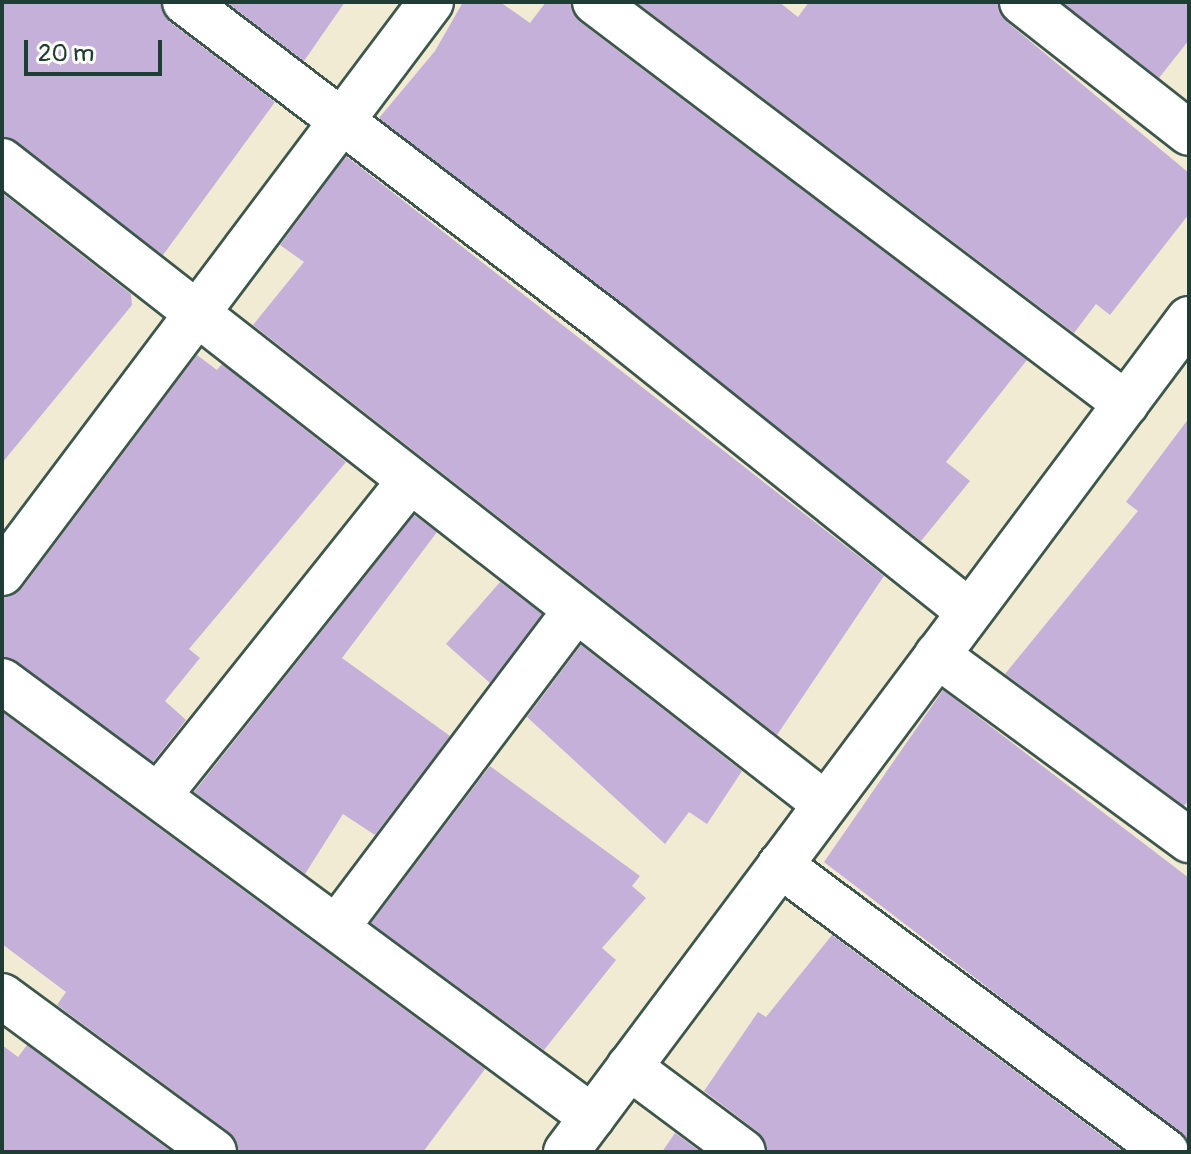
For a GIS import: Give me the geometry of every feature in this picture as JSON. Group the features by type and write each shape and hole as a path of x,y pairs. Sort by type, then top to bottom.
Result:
{"street":[{"path":"185,2 968,611"},
{"path":"2,573 431,2"},
{"path":"595,2 1126,404"},
{"path":"1022,2 1189,133"},
{"path":"2,161 574,613 825,804"},
{"path":"566,1152 1189,319"},
{"path":"159,795 408,483"},
{"path":"337,927 574,613"},
{"path":"937,655 1189,840"},
{"path":"2,681 592,1117"},
{"path":"780,865 1166,1152"},
{"path":"2,996 214,1152"},
{"path":"629,1067 743,1152"}],"building":[{"path":"2,2 161,2 170,22 275,102 163,255 2,137"},
{"path":"226,2 345,2 304,61"},
{"path":"463,2 500,2 530,23 546,2 571,2 580,22 1027,360 946,462 970,481 921,541 379,118 435,51"},
{"path":"636,2 779,2 798,17 809,2 998,2 1007,22 1189,173 1189,214 1110,315 1096,304 1074,333"},
{"path":"1062,2 1189,2 1189,40 1159,78"},
{"path":"346,156 884,576 777,735 253,325 304,262 280,245"},
{"path":"2,193 131,294 132,305 2,463"},
{"path":"197,355 217,370 222,364 346,462 189,649 200,658 165,701 186,720 153,762 2,656 2,598 22,588"},
{"path":"1189,418 1189,800 1184,806 1005,674 1138,511 1126,502"},
{"path":"414,515 437,532 342,658 450,736 375,835 343,814 305,874 194,792"},
{"path":"500,582 542,614 490,683 446,644"},
{"path":"581,645 742,771 707,824 689,812 665,844 527,717"},
{"path":"943,690 1189,878 1189,1142 824,862"},
{"path":"2,712 485,1069 423,1152 239,1152 229,1132 57,1005 66,992 2,944"},
{"path":"490,766 640,876 632,886 646,898 602,948 616,960 544,1050 371,923"},
{"path":"832,935 1124,1152 768,1152 758,1132 704,1091 758,1012 766,1017"},
{"path":"2,1045 18,1057 27,1045 172,1152 2,1152"},
{"path":"675,1133 701,1152 662,1152"}]}
